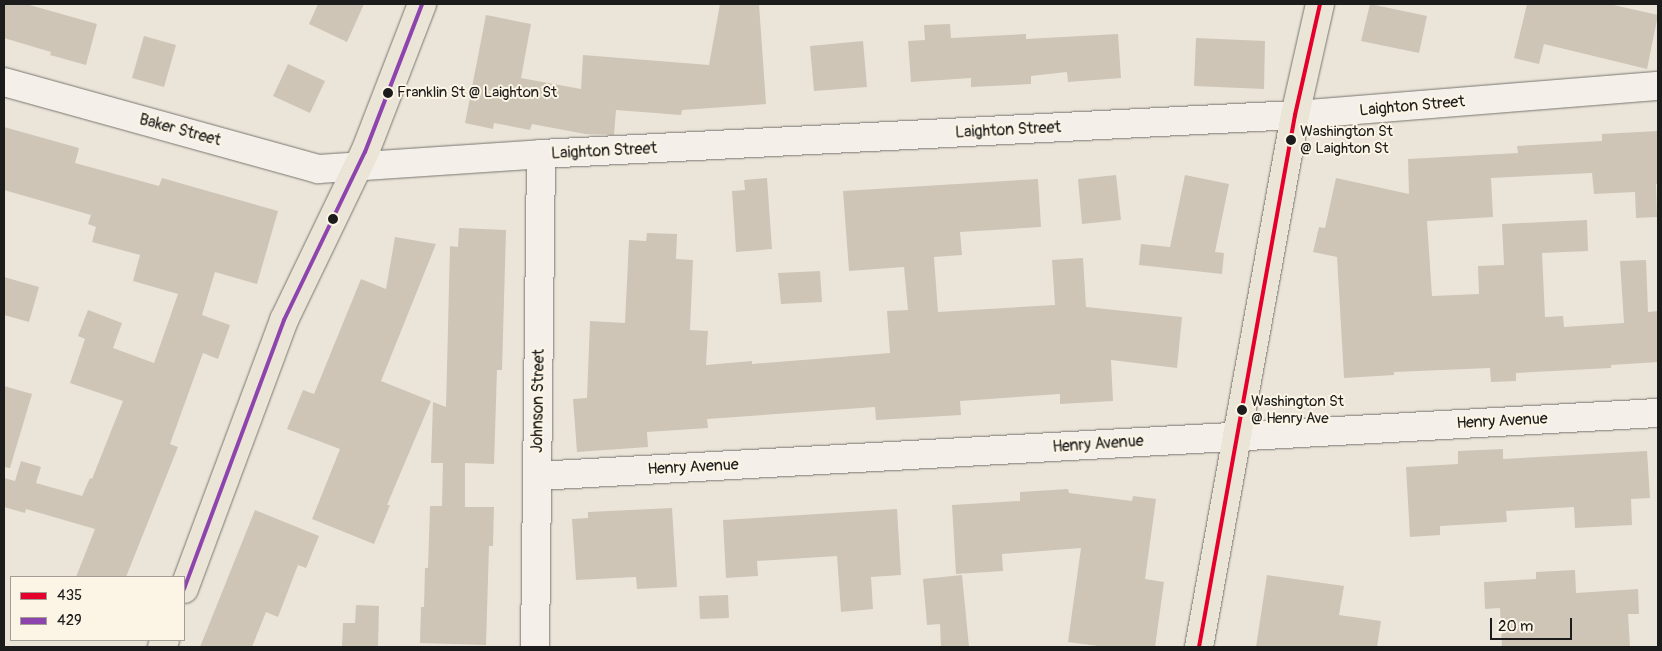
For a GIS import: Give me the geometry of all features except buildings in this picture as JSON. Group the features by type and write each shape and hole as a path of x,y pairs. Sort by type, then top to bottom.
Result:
{"main road":[{"path":"185,586 284,320 357,166 422,4"},
{"path":"1199,647 1295,115 1320,4"}],"street":[{"name":"Baker Street","path":"4,82 318,169 357,166"},
{"name":"Laighton Street","path":"357,166 541,154 1295,115 1658,86"},
{"name":"Johnson Street","path":"535,647 541,154"},
{"name":"Henry Avenue","path":"537,476 1237,435 1658,413"}],"transit line":[{"name":"429","path":"185,586 284,320 365,152 422,4"},
{"name":"435","path":"1199,647 1295,115 1320,4"}],"place":[{"name":"Franklin St @ Laighton St","path":"388,93"},
{"name":"Washington St @ Laighton St","path":"1291,140"},
{"name":"Washington St @ Henry Ave","path":"1242,410"}]}
